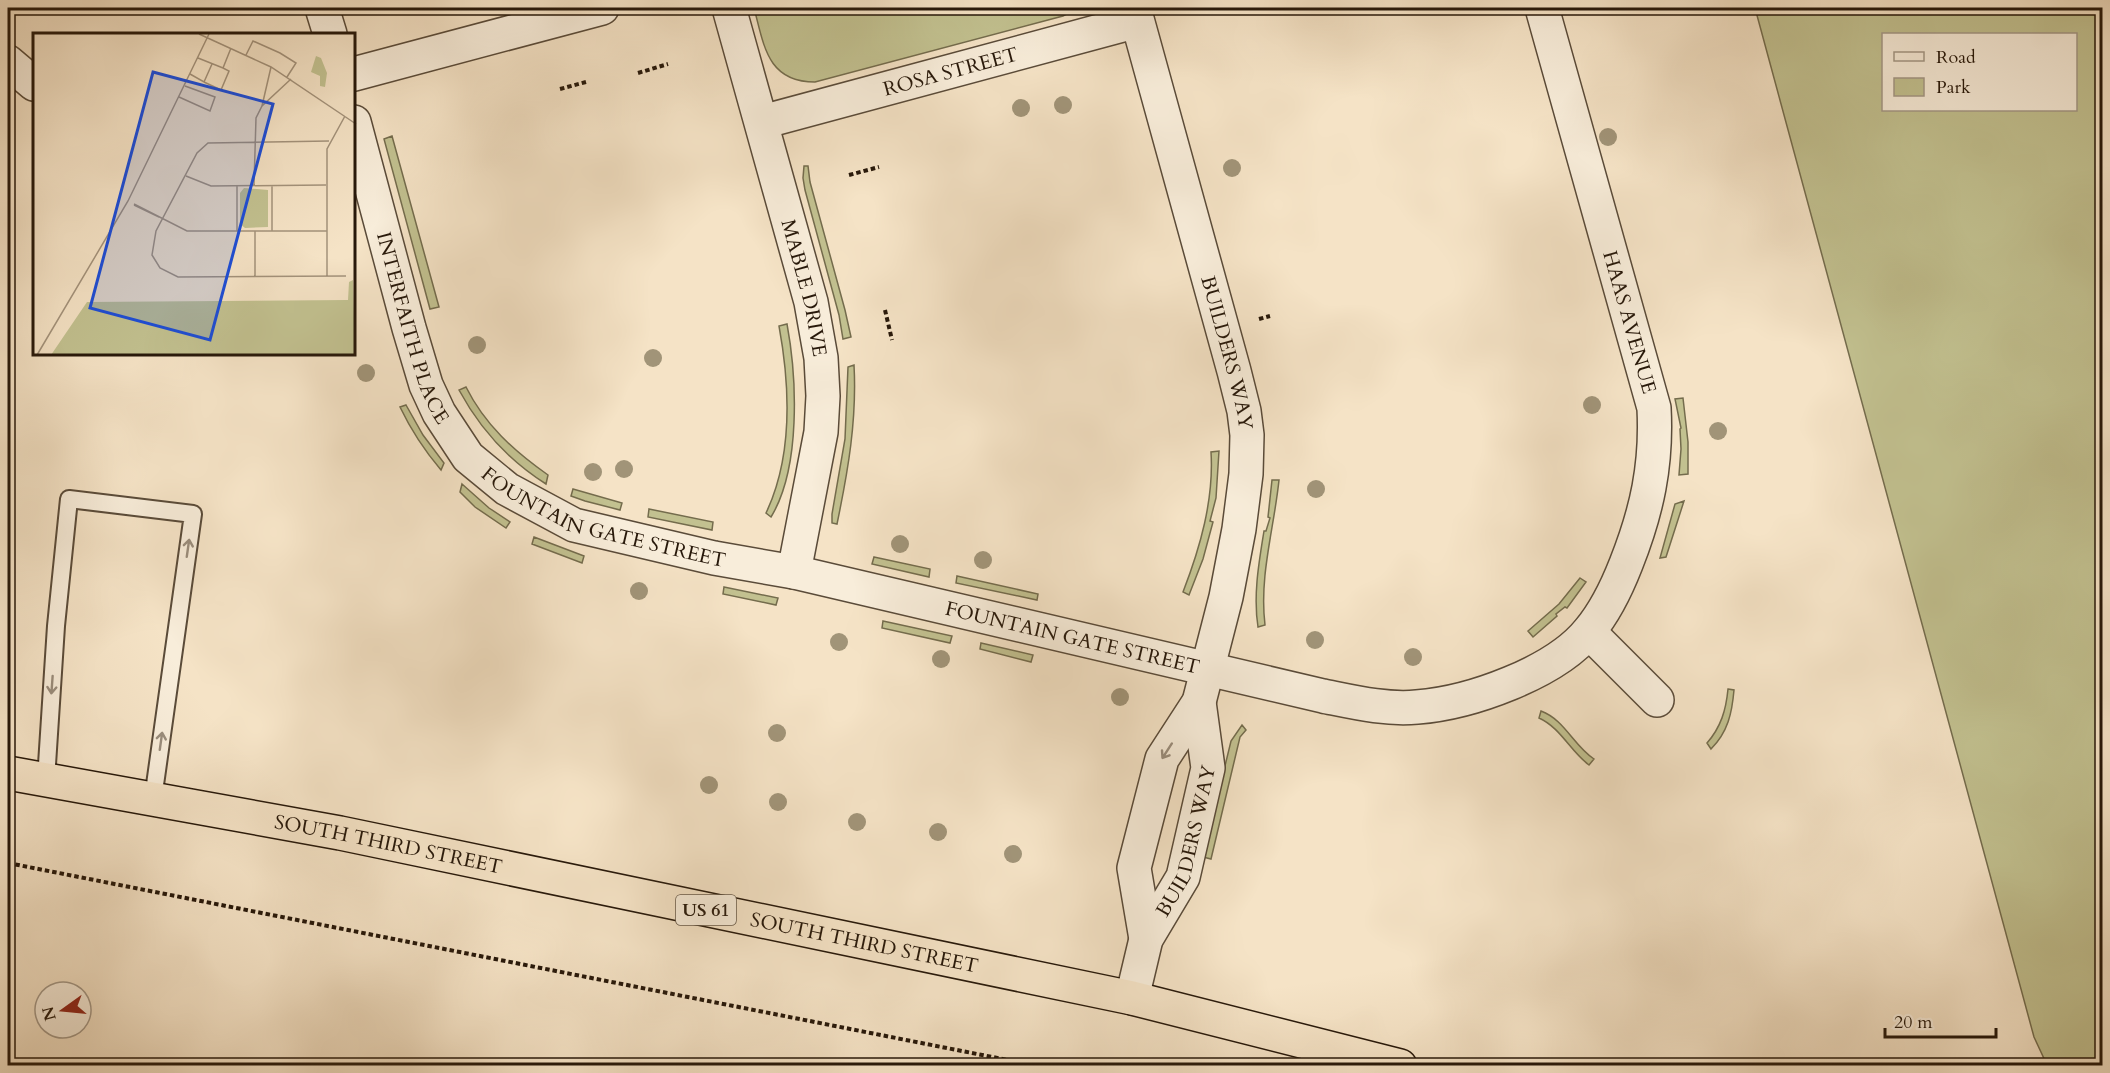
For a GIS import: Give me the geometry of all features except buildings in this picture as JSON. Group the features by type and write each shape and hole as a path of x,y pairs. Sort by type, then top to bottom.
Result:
{"highway":[{"name":"SOUTH THIRD STREET","path":"8,773 340,833 1132,998 1400,1065"}],"street":[{"path":"322,8 330,33"},
{"path":"356,73 602,8"},
{"name":"MABLE DRIVE","path":"729,8 811,302 822,358 824,396 821,432 794,572"},
{"name":"HAAS AVENUE","path":"1542,8 1654,408 1655,437 1647,503 1622,575 1610,600 1589,632"},
{"name":"ROSA STREET","path":"762,122 1136,14"},
{"name":"BUILDERS WAY","path":"1136,14 1234,371 1244,411 1247,435 1246,474 1239,530 1226,597 1208,668 1199,702 1162,759 1134,868 1146,939"},
{"path":"8,62 33,83"},
{"path":"8,97 33,91"},
{"name":"INTERFAITH PLACE","path":"356,129 426,385 439,413 468,457"},
{"name":"FOUNTAIN GATE STREET","path":"468,457 507,489 574,525 714,558 794,572 1348,701 1378,706 1416,707 1441,704 1526,676 1548,666 1589,632"},
{"path":"1589,632 1657,700"},
{"name":"BUILDERS WAY","path":"1132,998 1146,939 1183,877 1206,779 1208,768 1199,702"}],"lane":[{"path":"46,780 56,626 69,500 193,514 153,799"}],"path":[{"path":"638,73 668,64"},
{"path":"560,89 586,82"},
{"path":"849,175 879,167"},
{"path":"885,310 892,340"},
{"path":"1259,319 1270,316"},
{"path":"8,863 1038,1065"}],"green space":[{"path":"754,8 1078,8 1063,16 815,82 787,76 777,68 765,48"},
{"path":"1755,8 2102,8 2102,1065 2047,1065 2034,1037"},
{"path":"392,136 439,307 430,309 384,139"},
{"path":"804,166 808,166 810,182 845,310 851,337 843,339 839,315 805,190"},
{"path":"787,324 793,370 792,449 781,497 771,517 766,513 781,468 787,421 783,349 779,326"},
{"path":"854,365 851,445 837,524 832,523 832,514 845,439 848,367"},
{"path":"466,387 482,413 501,436 548,475 546,484 519,465 486,431 459,390"},
{"path":"1683,398 1688,442 1688,474 1679,475 1681,428 1675,399"},
{"path":"406,405 423,435 444,463 441,470 409,424 400,407"},
{"path":"1219,451 1216,498 1210,521 1213,522 1203,559 1189,595 1183,592 1195,558 1208,506 1211,452"},
{"path":"1272,480 1279,480 1265,571 1265,625 1258,627 1257,579 1264,531 1266,531 1270,518 1268,517"},
{"path":"462,484 489,508 510,522 506,528 475,507 460,492"},
{"path":"573,489 622,503 620,510 571,496"},
{"path":"1684,501 1666,557 1660,558 1675,504"},
{"path":"649,509 713,522 712,530 648,517"},
{"path":"534,537 584,556 582,563 532,544"},
{"path":"874,557 930,569 929,577 872,564"},
{"path":"957,576 1038,594 1037,600 956,583"},
{"path":"1580,578 1586,582 1567,608 1565,607 1556,614 1557,616 1533,637 1528,631 1559,604"},
{"path":"724,587 778,598 776,605 723,594"},
{"path":"883,621 952,636 950,643 882,628"},
{"path":"981,643 1033,655 1031,662 980,649"},
{"path":"1728,689 1734,690 1730,714 1725,729 1711,749 1707,743 1722,718"},
{"path":"1541,711 1563,726 1580,747 1594,759 1589,765 1547,722 1539,718"},
{"path":"1242,725 1246,730 1240,737 1211,859 1203,857 1231,741"}]}
